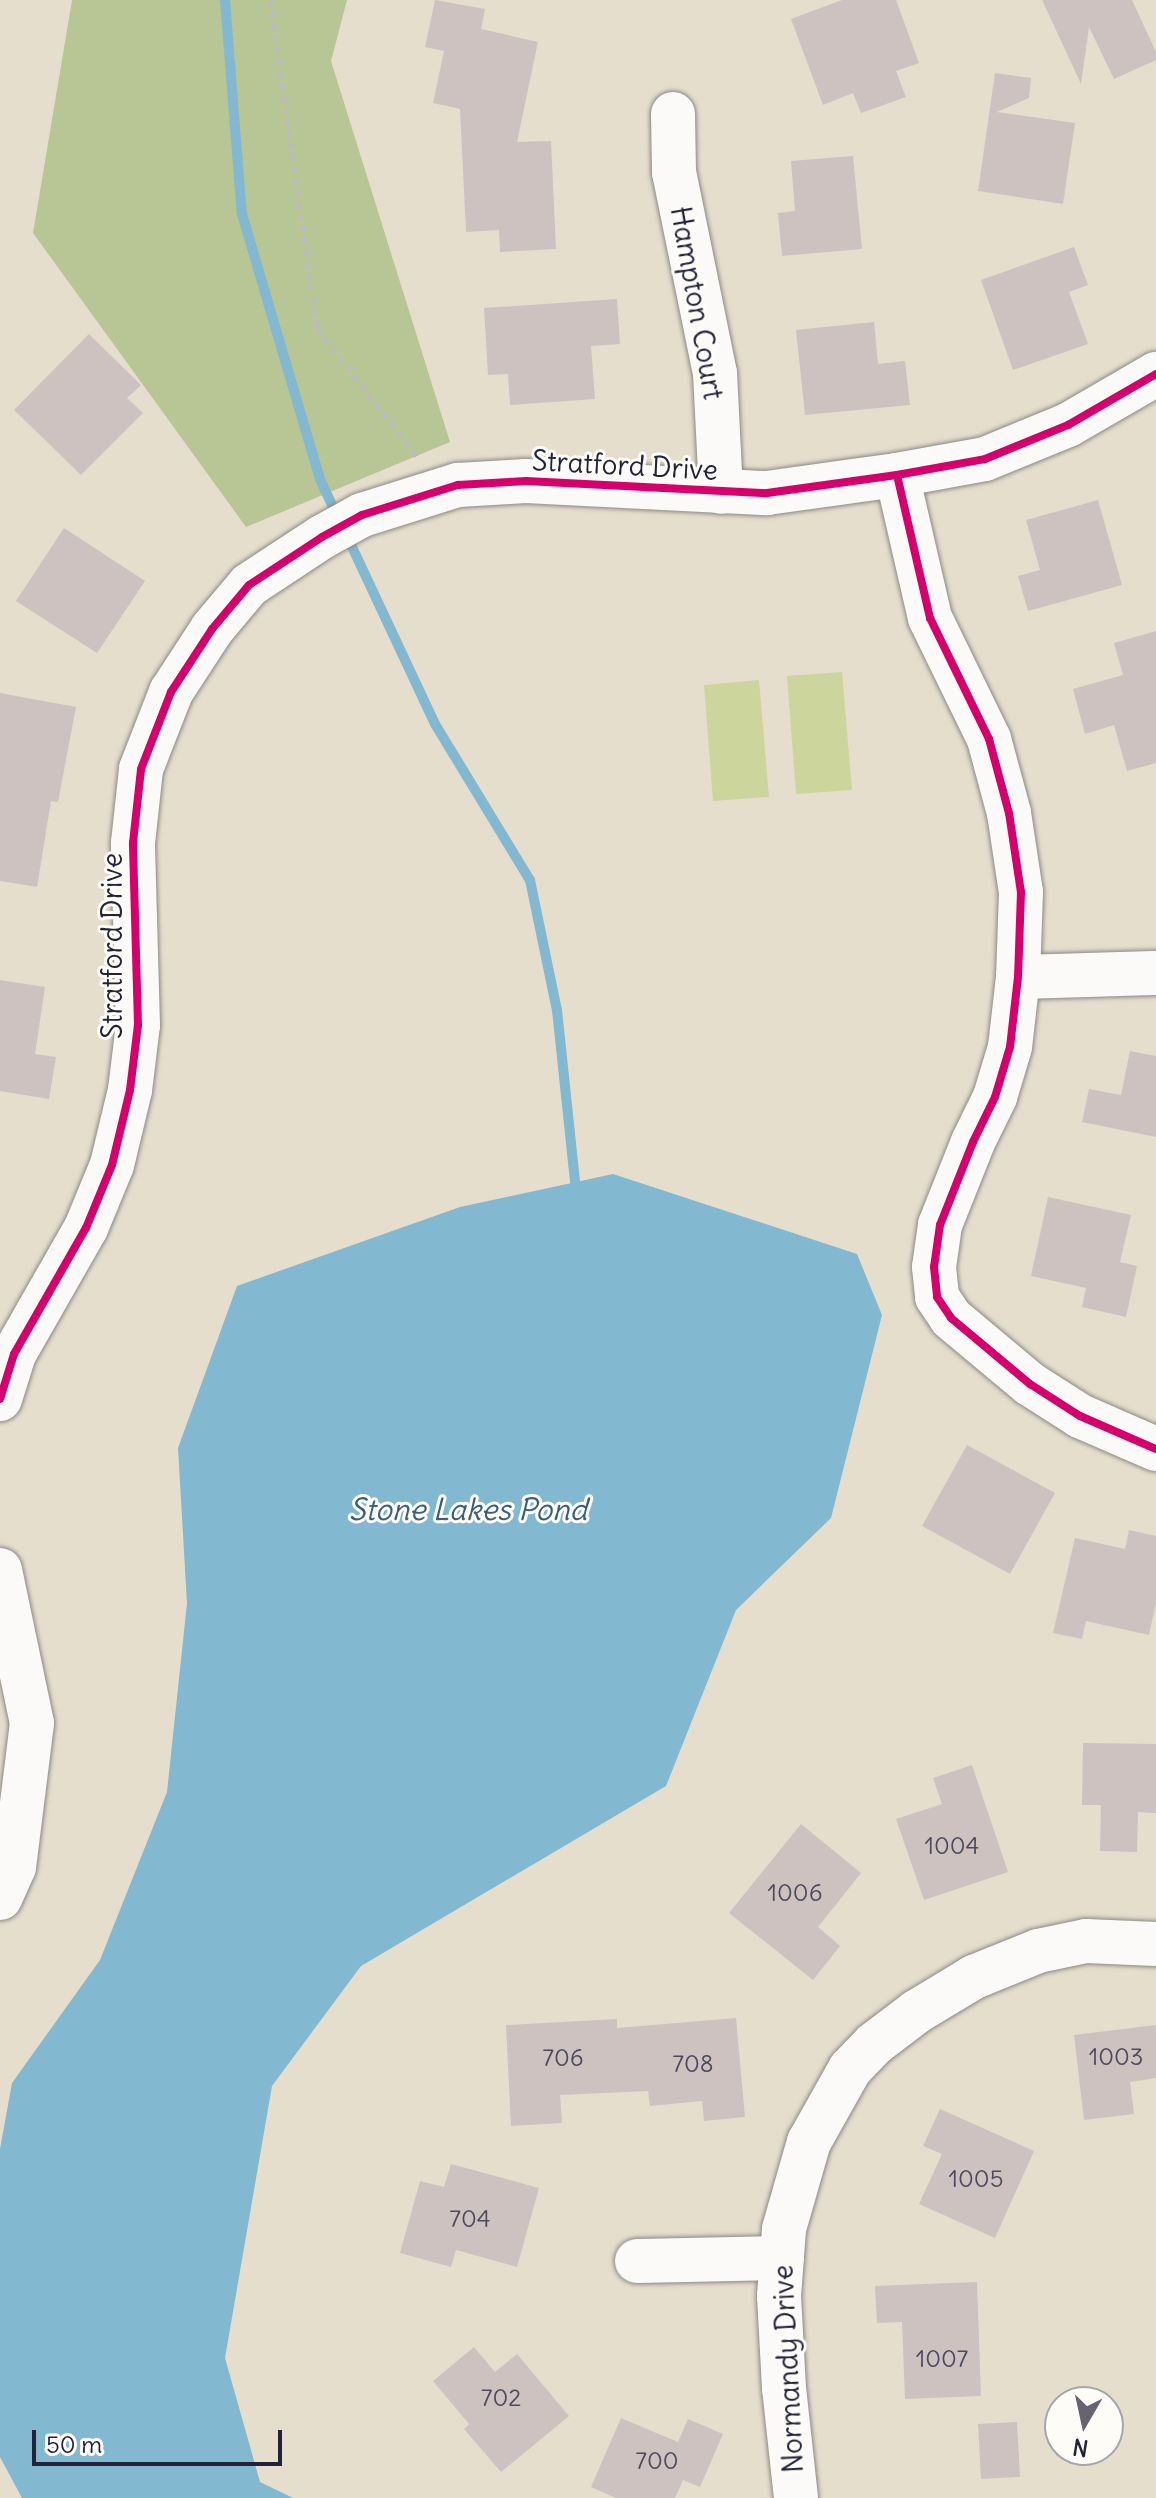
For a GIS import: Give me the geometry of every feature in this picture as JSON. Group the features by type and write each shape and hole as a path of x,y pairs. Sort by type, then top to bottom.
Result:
{"street":[{"name":"Hampton Court","path":"673,114 674,172 715,373 721,492"},
{"name":"Stratford Drive","path":"0,1399 14,1354 86,1228 112,1165 130,1090 138,1025 133,843 141,769 171,692 212,629 249,585 362,515 458,485 526,481 767,493 897,475 985,459 1068,425 1156,374"},
{"path":"897,475 930,618 989,739 1009,813 1021,892 1018,977 1010,1047 995,1097 973,1142 940,1225 934,1267 937,1297 951,1318 1030,1384 1080,1416 1156,1449"},
{"path":"1018,977 1156,973"},
{"path":"0,1570 32,1723 14,1867 0,1898"},
{"name":"Normandy Drive","path":"796,2498 784,2388 779,2296 784,2229 809,2142 850,2069 874,2044 916,2012 974,1977 1038,1951 1086,1941 1156,1944"},
{"path":"637,2261 782,2258"}],"path":[{"path":"270,0 317,328 442,489"}],"green space":[{"path":"72,0 347,0 331,61 450,442 246,527 33,233"},
{"path":"842,672 852,790 796,794 787,676"},
{"path":"759,680 769,797 713,801 704,685"}],"water":[{"name":"Stone Lakes Pond","path":"613,1174 857,1254 882,1315 831,1518 736,1610 666,1786 361,1966 272,2086 225,2358 260,2482 293,2498 22,2498 0,2457 0,2149 12,2083 100,1960 167,1792 187,1603 178,1448 237,1286 460,1207"}],"building":[{"path":"435,0 485,9 481,29 538,42 517,142 551,141 556,249 500,252 499,230 466,232 460,109 433,103 444,51 425,47"},
{"path":"842,0 896,0 919,63 896,71 906,97 861,113 853,93 823,105 791,19"},
{"path":"1042,0 1132,0 1156,52 1156,60 1114,79 1089,27 1081,84"},
{"path":"995,73 1031,78 1029,98 997,112 1075,123 1063,204 978,191"},
{"path":"853,156 862,249 782,256 778,213 795,211 791,161"},
{"path":"1074,247 1088,285 1069,292 1088,344 1013,370 981,280"},
{"path":"617,299 620,344 591,346 595,399 510,405 508,374 488,375 484,308"},
{"path":"874,322 878,364 905,361 910,405 805,415 796,330"},
{"path":"89,334 141,385 127,398 143,413 81,475 14,410"},
{"path":"1098,500 1122,585 1028,611 1018,576 1040,570 1026,520"},
{"path":"64,528 145,581 97,653 16,601"},
{"path":"1156,631 1156,763 1127,771 1114,725 1085,734 1073,689 1123,675 1114,643"},
{"path":"0,693 76,707 58,802 51,801 37,887 0,881"},
{"path":"0,980 45,987 35,1054 56,1057 49,1099 0,1091"},
{"path":"1130,1051 1156,1056 1156,1137 1082,1122 1089,1089 1121,1095"},
{"path":"1048,1197 1131,1215 1120,1262 1137,1266 1126,1317 1082,1307 1086,1288 1031,1276"},
{"path":"967,1445 1055,1493 1010,1574 922,1526"},
{"path":"1129,1530 1156,1536 1156,1603 1149,1635 1086,1621 1082,1639 1053,1633 1075,1538 1125,1549"},
{"path":"1083,1743 1156,1744 1156,1813 1138,1812 1137,1852 1100,1851 1101,1805 1082,1805"},
{"path":"972,1765 1008,1872 924,1900 896,1819 942,1804 933,1778"},
{"path":"801,1824 861,1873 818,1927 840,1946 813,1980 729,1913"},
{"path":"736,2018 745,2117 704,2121 702,2101 650,2106 648,2091 560,2095 562,2123 511,2126 506,2025 617,2019 617,2028"},
{"path":"1156,2025 1156,2078 1130,2082 1134,2114 1084,2120 1074,2035"},
{"path":"940,2109 1034,2151 995,2238 919,2204 942,2154 923,2146"},
{"path":"451,2164 539,2188 517,2267 456,2250 451,2267 400,2253 420,2181 444,2187"},
{"path":"977,2282 981,2396 905,2399 902,2322 877,2323 875,2286"},
{"path":"474,2347 495,2372 517,2354 569,2416 501,2472 464,2429 469,2424 433,2381"},
{"path":"621,2418 678,2442 688,2419 723,2434 700,2487 683,2480 675,2498 616,2498 591,2487"},
{"path":"1017,2422 1020,2477 981,2479 978,2424"}],"waterway":[{"path":"225,0 242,214 320,479 337,516"},
{"path":"346,534 435,724 530,880 557,1010 575,1182"}],"cycle path":[{"path":"0,1399 14,1354 86,1228 112,1165 130,1090 138,1025 133,843 141,769 171,692 212,629 249,585 362,515 458,485 526,481 767,493 897,475 985,459 1068,425 1156,374"},
{"path":"897,475 930,618 989,739 1009,813 1021,892 1018,977 1010,1047 995,1097 973,1142 940,1225 934,1267 937,1297 951,1318 1030,1384 1080,1416 1156,1449"}]}
